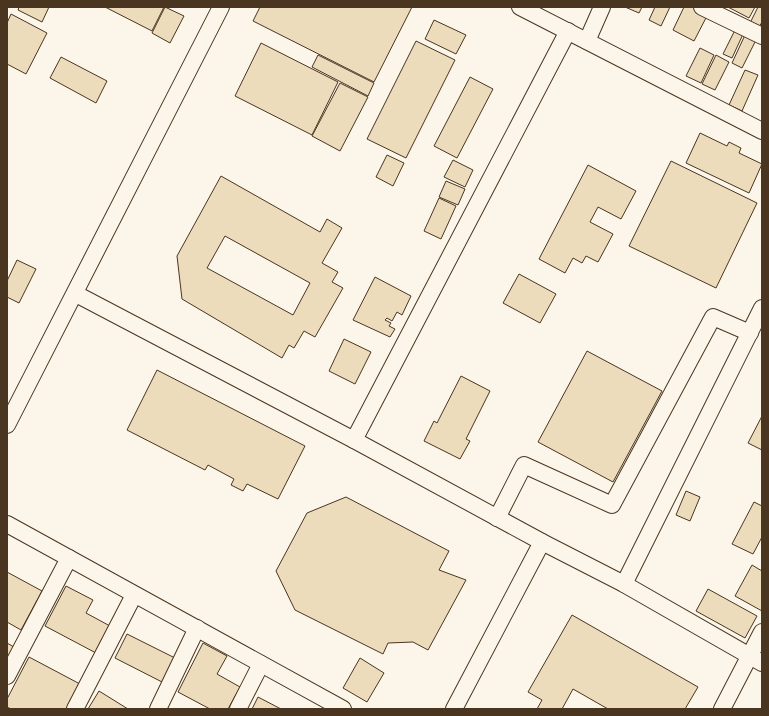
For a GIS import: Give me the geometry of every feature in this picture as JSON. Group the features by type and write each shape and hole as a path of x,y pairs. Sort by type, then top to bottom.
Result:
{"street":[{"path":"7,425 76,294 221,7"},
{"path":"520,7 762,131"},
{"path":"587,41 602,7"},
{"path":"702,7 762,36"},
{"path":"354,440 568,31"},
{"path":"76,294 354,440 542,542 624,584 755,659"},
{"path":"624,584 762,308"},
{"path":"497,518 524,465 612,505 713,317 750,333"},
{"path":"7,524 261,664 319,703 343,709"},
{"path":"454,709 542,542"},
{"path":"7,676 70,558"},
{"path":"75,709 134,595"},
{"path":"158,709 196,628"},
{"path":"722,709 755,659 762,632"},
{"path":"238,709 261,664"}],"building":[{"path":"19,7 49,7 42,22 18,10"},
{"path":"105,7 164,7 152,31"},
{"path":"165,7 184,16 170,43 152,33"},
{"path":"260,7 412,7 374,82 253,21"},
{"path":"625,7 642,7 639,13"},
{"path":"655,7 670,7 661,26 649,20"},
{"path":"684,7 694,7 708,14 694,41 673,30"},
{"path":"728,7 755,7 749,18"},
{"path":"758,7 762,7 762,22 759,27 750,23"},
{"path":"11,14 47,33 26,74 7,64 7,23"},
{"path":"434,20 466,35 456,54 425,39"},
{"path":"736,28 744,32 732,58 723,54"},
{"path":"745,35 756,40 742,68 732,63"},
{"path":"416,41 455,60 406,158 367,139"},
{"path":"261,43 338,82 312,135 235,96"},
{"path":"700,48 714,55 701,83 686,76"},
{"path":"318,55 374,83 368,96 312,67"},
{"path":"716,55 729,62 715,90 702,84"},
{"path":"61,57 107,81 96,103 50,78"},
{"path":"745,70 758,75 742,111 729,105"},
{"path":"470,77 493,89 457,158 434,146"},
{"path":"340,83 368,97 340,151 312,136"},
{"path":"700,133 727,146 729,142 741,148 739,153 762,164 749,193 686,163"},
{"path":"387,155 404,163 393,186 376,177"},
{"path":"453,160 473,170 465,187 444,177"},
{"path":"671,161 757,203 716,288 629,246"},
{"path":"588,165 636,191 621,219 598,207 590,222 613,234 598,262 586,256 582,263 573,258 565,273 539,259"},
{"path":"221,176 320,232 327,219 342,228 322,263 338,272 332,282 343,288 315,337 304,331 294,348 289,345 282,358 182,299 177,256","holes":["225,236 310,283 293,315 207,268"]},
{"path":"446,181 465,189 458,205 439,197"},
{"path":"439,198 456,206 441,239 424,231"},
{"path":"17,260 36,269 19,303 7,297 7,281"},
{"path":"519,274 556,294 540,323 503,303"},
{"path":"375,277 411,296 402,315 397,312 392,321 387,318 385,320 391,323 389,326 395,329 390,337 353,320"},
{"path":"344,339 371,352 355,384 329,371"},
{"path":"587,351 662,391 613,482 538,442"},
{"path":"157,370 305,446 278,499 247,484 243,491 231,485 234,479 208,465 205,470 127,430"},
{"path":"461,376 490,391 466,439 470,441 460,459 424,441 434,421 437,423"},
{"path":"762,416 762,450 748,443"},
{"path":"686,491 700,497 690,521 676,515"},
{"path":"346,497 449,551 439,570 466,580 428,650 413,642 388,643 383,654 295,610 276,571 307,513"},
{"path":"754,502 762,506 762,537 753,554 732,544"},
{"path":"752,565 762,571 762,611 735,596"},
{"path":"7,572 42,591 21,630 7,622"},
{"path":"66,586 93,600 86,613 110,626 96,653 45,626"},
{"path":"708,589 757,616 745,638 696,611"},
{"path":"572,615 698,687 685,709 608,709 573,689 562,709 537,709 542,700 528,692"},
{"path":"127,634 177,659 164,683 115,658"},
{"path":"7,643 14,647 7,659"},
{"path":"203,643 227,656 217,674 240,687 228,709 210,709 178,692"},
{"path":"29,657 80,684 67,709 11,709 7,707 7,699"},
{"path":"360,658 384,673 367,702 343,688"},
{"path":"99,691 128,709 88,709"},
{"path":"258,697 281,709 252,709"}]}
